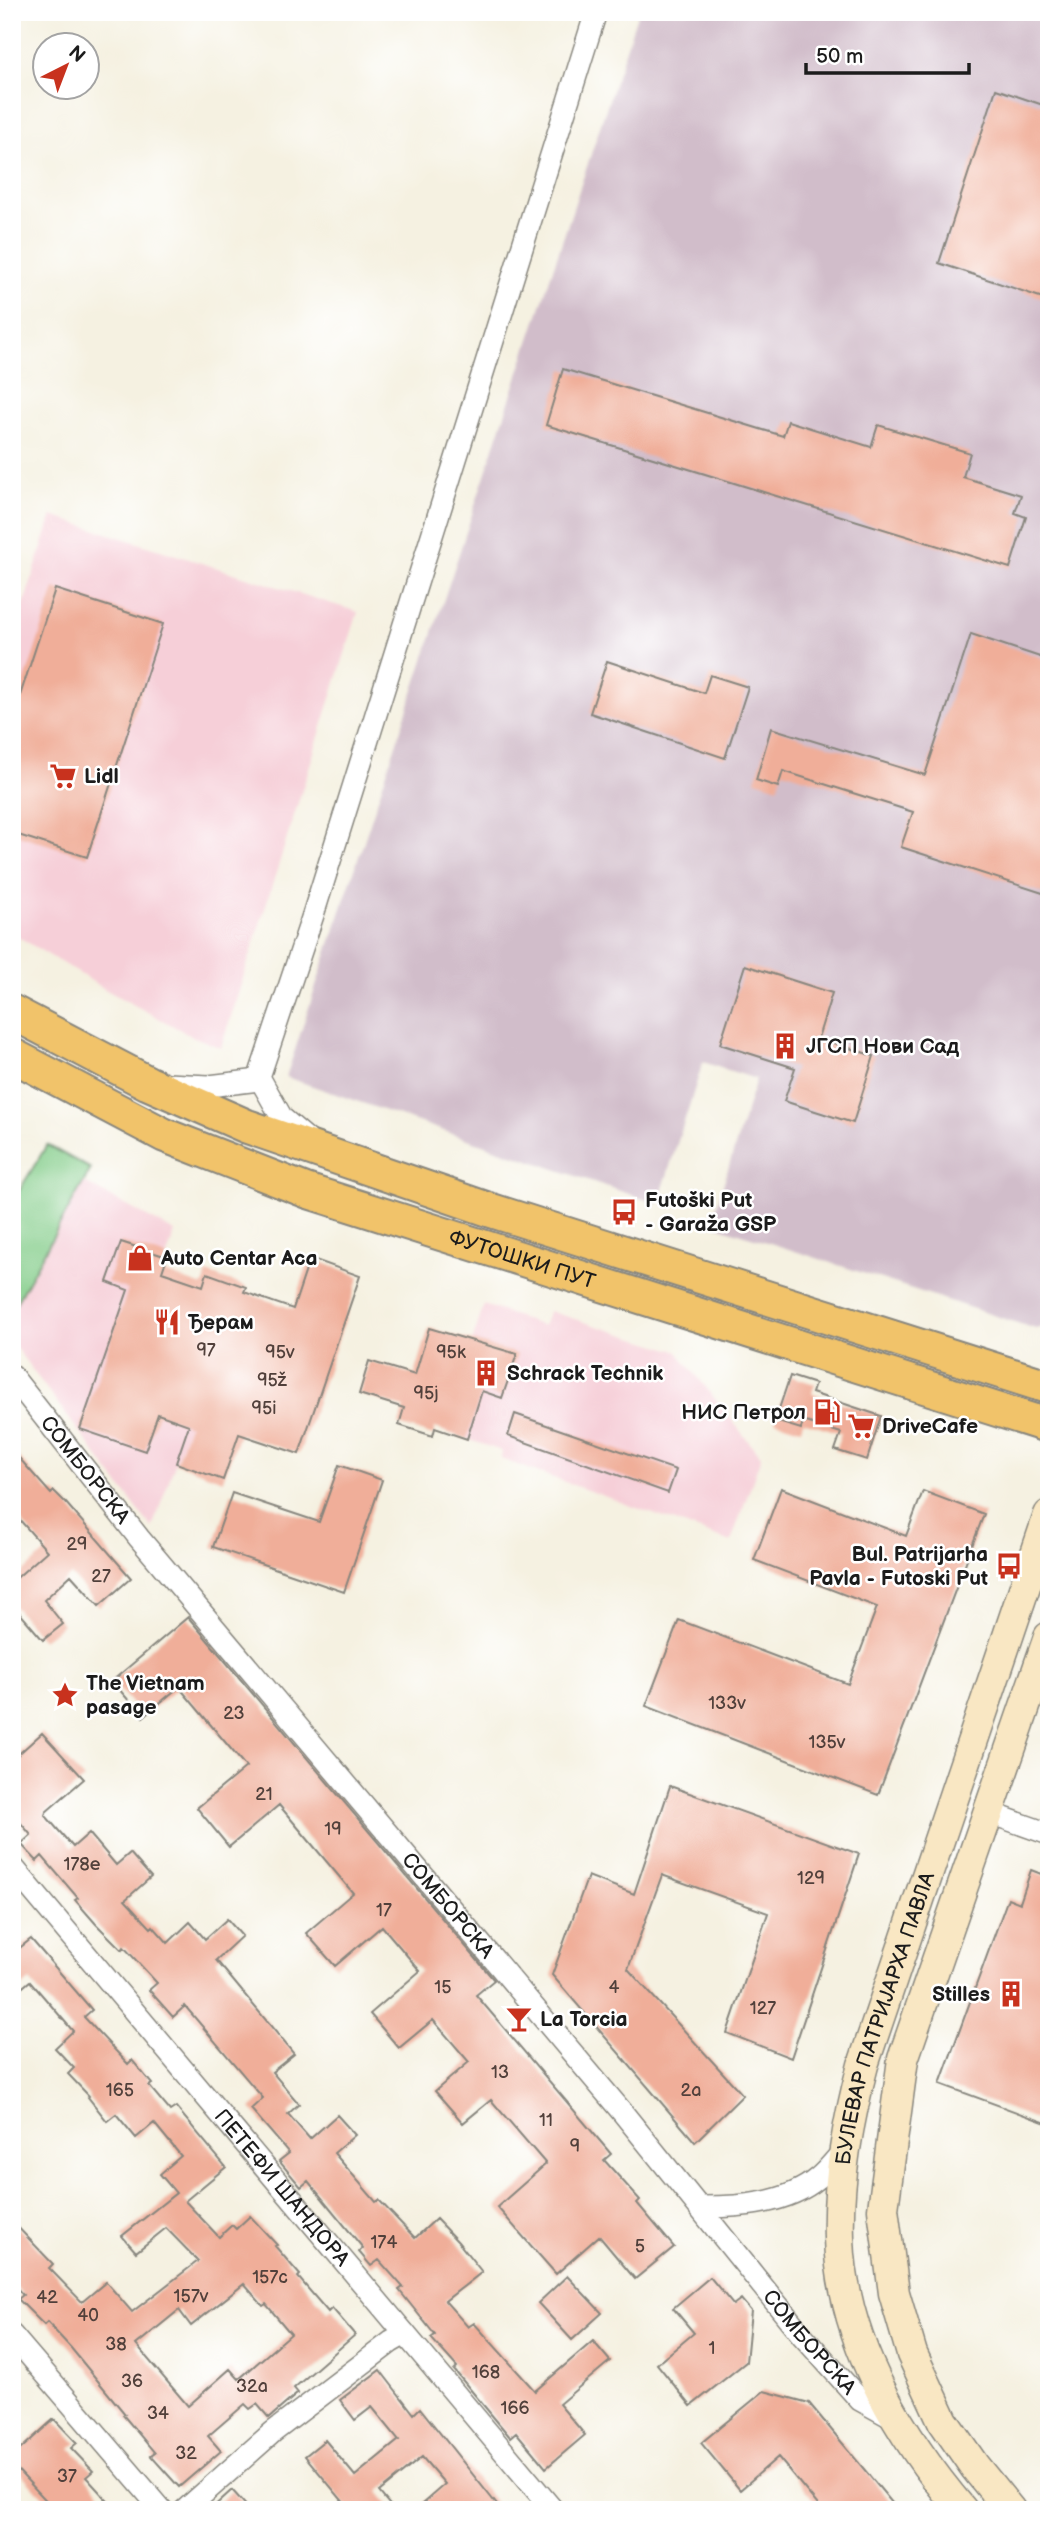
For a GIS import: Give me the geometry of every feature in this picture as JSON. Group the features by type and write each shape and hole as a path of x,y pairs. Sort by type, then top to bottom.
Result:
{"main road":[{"name":"ФУТОШКИ ПУТ","path":"12,1012 148,1083 246,1126 490,1210 1037,1383"},
{"name":"ФУТОШКИ ПУТ","path":"12,1055 164,1135 307,1191 1049,1426"},
{"name":"БУЛЕВАР ПАТРИЈАРХА ПАВЛА","path":"962,2510 914,2448 898,2421 867,2361 855,2328 839,2240 845,2149 863,2065 1049,1515"},
{"name":"БУЛЕВАР ПАТРИЈАРХА ПАВЛА","path":"1010,2510 975,2467 943,2421 912,2354 894,2293 883,2209 903,2059 1049,1637"}],"street":[{"path":"326,1154 282,1118 259,1080 596,12"},
{"path":"148,1083 209,1086 259,1080"},
{"name":"СОМБОРСКА","path":"12,1376 139,1538 701,2207 801,2334 860,2400 898,2421"},
{"path":"990,1813 1049,1834"},
{"name":"ПЕТЕФИ ШАНДОРА","path":"12,1866 553,2510"},
{"path":"701,2207 768,2201 789,2195 818,2178 845,2149"},
{"path":"185,2510 273,2432 405,2334"},
{"path":"12,2335 162,2510"}],"shaded area":[{"path":"638,12 1049,12 1049,1324 1036,1329 711,1224 756,1079 703,1062 658,1204 286,1077"},
{"path":"52,516 358,612 221,1048 192,1036 108,991 12,933 12,641"},
{"path":"83,1182 175,1232 132,1358 189,1425 152,1528 12,1343 12,1310"},
{"path":"484,1305 543,1326 549,1311 677,1351 761,1457 731,1542 501,1459 502,1451 443,1431"}],"green space":[{"path":"47,1145 91,1169 12,1310 12,1202"}],"building":[{"path":"996,89 1049,107 1049,300 939,263"},
{"path":"563,369 783,436 788,421 871,447 878,425 970,453 963,477 1021,495 1015,513 1026,517 1010,568 546,425"},
{"name":"Lidl","path":"55,589 163,624 87,857 12,833 12,720"},
{"path":"971,634 1049,660 1049,895 901,847 913,812 783,771 778,787 756,780 771,728 925,775"},
{"path":"607,661 704,693 710,675 748,687 725,758 590,713"},
{"name":"ЈГСП Нови Сад","path":"745,965 832,993 818,1038 874,1056 853,1123 784,1101 795,1068 720,1044"},
{"path":"121,1242 167,1257 162,1272 203,1286 207,1273 246,1287 244,1292 293,1309 310,1258 360,1276 299,1454 239,1434 223,1480 176,1463 189,1425 158,1414 145,1451 80,1429 128,1290 107,1282"},
{"path":"429,1328 517,1354 502,1398 482,1391 467,1439 435,1428 433,1436 399,1425 404,1408 359,1394 369,1361 415,1375"},
{"path":"790,1376 815,1384 812,1393 881,1416 867,1460 835,1450 841,1433 803,1421 801,1429 775,1421"},
{"path":"515,1414 676,1470 668,1493 508,1436"},
{"path":"12,1450 51,1494 54,1491 66,1503 131,1578 99,1606 71,1575 44,1600 63,1624 43,1640 12,1604 12,1582 47,1551 12,1511"},
{"path":"339,1465 382,1480 344,1592 213,1547 232,1493 319,1522"},
{"path":"781,1488 906,1536 923,1491 984,1514 878,1795 646,1706 679,1620 848,1684 877,1607 754,1560"},
{"path":"188,1617 494,1980 476,1995 611,2154 604,2160 640,2200 637,2203 674,2247 635,2279 599,2236 556,2274 497,2207 546,2164 491,2100 463,2123 435,2091 469,2062 433,2020 399,2048 370,2014 420,1971 382,1926 335,1966 306,1933 353,1893 279,1805 229,1847 197,1808 246,1767 179,1687 143,1717 112,1681"},
{"path":"42,1733 84,1779 45,1815 73,1847 89,1833 116,1865 130,1853 151,1877 125,1900 168,1943 190,1922 205,1939 227,1919 242,1936 216,1960 294,2054 272,2072 299,2104 288,2114 310,2139 337,2115 355,2135 334,2153 376,2202 379,2200 415,2238 436,2219 458,2242 482,2272 445,2301 468,2327 474,2323 535,2391 593,2341 610,2361 559,2404 585,2435 546,2468 516,2432 510,2437 454,2370 457,2367 431,2338 435,2335 399,2290 403,2287 379,2260 371,2266 359,2252 363,2248 308,2181 301,2187 279,2161 289,2153 251,2109 263,2098 185,2006 173,2017 149,1990 157,1983 124,1947 122,1950 96,1924 42,1856 37,1861 21,1844 31,1835 12,1813 12,1760"},
{"path":"670,1786 859,1854 791,2058 727,2033 768,1913 662,1875 628,1969 743,2095 695,2142 552,1975 588,1876 634,1894"},
{"name":"Stilles","path":"1031,1870 1049,1877 1049,2124 940,2084 1008,1898 1020,1903"},
{"path":"31,1939 92,2010 84,2017 128,2064 132,2060 170,2111 176,2107 226,2167 185,2201 219,2237 232,2225 236,2229 250,2216 277,2245 275,2246 300,2275 298,2277 328,2312 332,2308 355,2335 294,2388 298,2393 269,2418 257,2404 250,2409 245,2404 208,2436 221,2451 179,2487 151,2456 155,2453 71,2348 47,2322 44,2325 18,2299 23,2295 12,2283 12,2221 53,2264 49,2268 82,2302 106,2282 132,2312 198,2261 166,2228 136,2252 122,2236 176,2193 160,2174 181,2156 154,2123 136,2138 116,2114 107,2121 89,2096 68,2074 74,2068 55,2048 73,2031 30,1981 12,1996 12,1954","holes":["244,2284 263,2306 266,2304 291,2334 239,2379 230,2369 188,2406 136,2345 179,2310 191,2326"]},
{"path":"567,2276 602,2313 572,2340 538,2303"},
{"path":"710,2277 733,2305 741,2299 751,2311 746,2362 691,2406 657,2364 694,2333 673,2308"},
{"path":"380,2370 414,2414 420,2408 501,2510 415,2510 445,2484 422,2457 379,2492 394,2510 350,2510 305,2456 325,2440 355,2476 399,2440 372,2407 355,2420 340,2400"},
{"path":"764,2391 809,2403 898,2510 822,2510 778,2457 740,2490 701,2443"},
{"path":"54,2419 77,2443 71,2448 93,2471 86,2477 116,2510 55,2510 12,2464 12,2457"},
{"path":"232,2490 250,2510 210,2510"}],"place":[{"name":"Lidl","path":"63,776"},
{"name":"ЈГСП Нови Сад","path":"785,1046"},
{"name":"Futoški Put - Garaža GSP","path":"624,1212"},
{"name":"Auto Centar Aca","path":"140,1258"},
{"name":"Ђерам","path":"167,1322"},
{"name":"Schrack Technik","path":"486,1373"},
{"name":"НИС Петрол","path":"827,1412"},
{"name":"DriveCafe","path":"861,1426"},
{"name":"Bul. Patrijarha Pavla - Futoski Put","path":"1009,1566"},
{"name":"The Vietnam pasage","path":"65,1695"},
{"name":"Stilles","path":"1011,1994"},
{"name":"La Torcia","path":"519,2019"}]}
